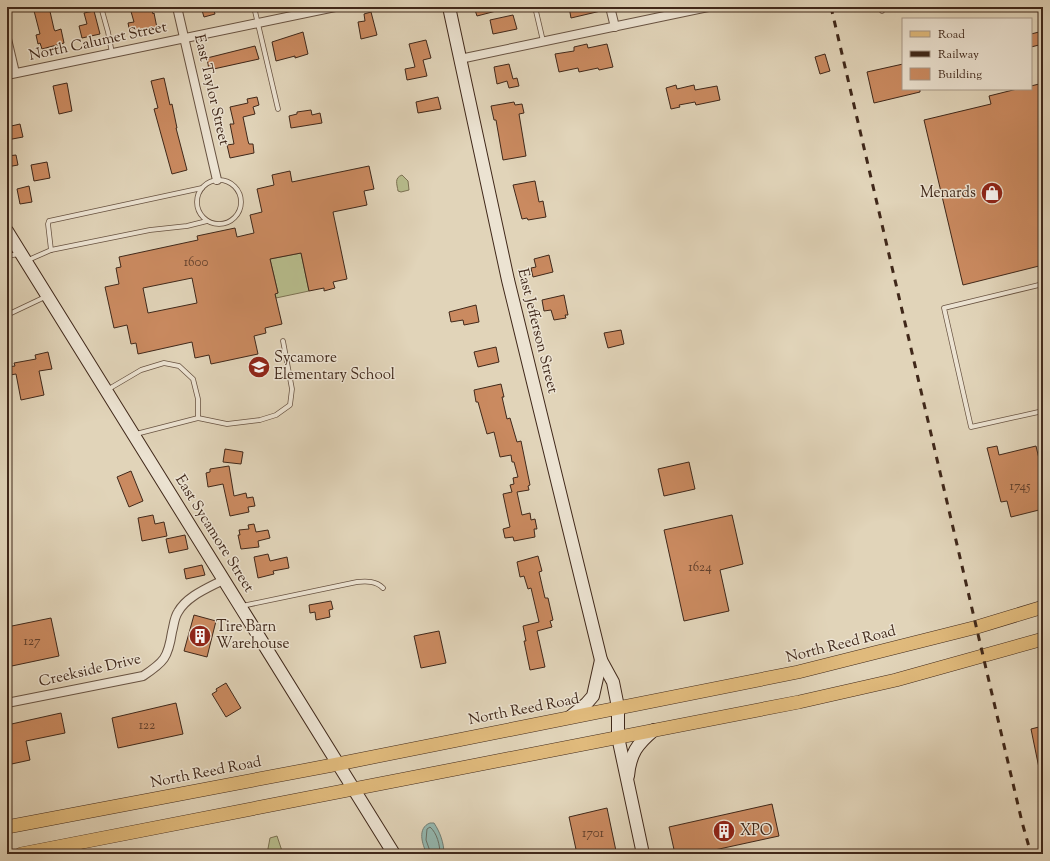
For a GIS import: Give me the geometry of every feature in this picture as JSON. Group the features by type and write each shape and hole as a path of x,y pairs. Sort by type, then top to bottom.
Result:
{"main road":[{"name":"North Reed Road","path":"7,827 338,764 805,671 977,627 1043,607"},
{"path":"21,854 799,702 896,680 1043,639"}],"street":[{"name":"East Taylor Street","path":"177,7 218,180"},
{"name":"North Calumet Street","path":"11,74 335,7"},
{"name":"East Jefferson Street","path":"449,7 510,286 601,660 613,682 618,708 618,738 643,854"},
{"path":"610,7 614,27"},
{"path":"460,59 708,7"},
{"path":"7,39 11,74"},
{"name":"East Sycamore Street","path":"7,231 394,854"},
{"name":"Creekside Drive","path":"7,703 143,676 159,666 165,658 170,649 174,620 184,604 196,595 224,580"},
{"name":"East Jefferson Street","path":"570,717 593,696 601,660"},
{"name":"East Jefferson Street","path":"628,785 629,768 633,754 637,746 654,730"}],"lane":[{"path":"101,7 112,53"},
{"path":"254,7 278,109"},
{"path":"535,7 543,41"},
{"path":"218,180 225,180 237,189 241,196 241,203 240,211 229,222 214,224 202,216 198,209 197,202 198,194 202,188 212,181 218,180"},
{"path":"51,250 48,224 49,221 202,188"},
{"path":"7,256 23,257 150,230 187,226 207,220"},
{"path":"1043,284 944,308 971,427 1043,411"},
{"path":"7,315 48,296"},
{"path":"134,435 198,418 227,424 260,420 276,415 290,405 292,388 283,342"},
{"path":"106,390 141,370 164,363 179,366 193,379 198,399 198,418"},
{"path":"240,606 357,582 373,582 383,588"}],"green space":[{"path":"402,175 408,181 409,190 401,192 398,191 397,180 399,176"},
{"path":"301,253 309,291 276,298 275,294 278,293 270,259"},
{"path":"277,836 283,854 267,854 270,838"}],"water":[{"path":"434,823 440,834 444,854 427,854 425,850 422,841 422,832 426,825"}],"building":[{"path":"33,7 49,7 54,29 55,31 61,29 64,43 42,49 40,43 38,44 36,35 40,34"},
{"path":"151,7 153,14 154,13 157,28 130,33 128,23 134,22 130,8"},
{"path":"201,7 213,7 215,14 204,17"},
{"path":"474,7 500,7 500,10 477,16"},
{"path":"569,7 605,7 605,10 571,18"},
{"path":"94,11 100,34 82,38 79,26 87,24 84,13"},
{"path":"371,12 377,35 361,39 358,22 365,21 364,14"},
{"path":"513,15 517,29 493,34 490,20"},
{"path":"1043,31 1043,44 1032,47 1032,34"},
{"path":"303,32 308,54 276,61 272,42"},
{"path":"426,40 431,58 423,60 427,76 407,80 405,69 415,67 409,44"},
{"path":"587,44 588,48 607,44 613,67 579,72 578,68 559,72 555,54 574,51 574,47"},
{"path":"255,46 259,59 209,70 207,58"},
{"path":"825,54 830,71 820,74 815,57"},
{"path":"509,64 513,79 517,78 519,86 509,88 507,81 497,84 494,67"},
{"path":"902,64 902,90 920,90 920,92 874,103 867,72"},
{"path":"164,78 170,105 172,104 176,128 187,170 172,174 154,109 158,108 151,81"},
{"path":"67,83 72,111 59,114 53,86"},
{"name":"Menards","path":"1043,83 1043,265 963,285 924,120 991,104 989,96 1013,90 1032,90 1032,86"},
{"path":"676,85 677,89 694,85 695,90 717,86 720,100 696,105 695,102 679,105 680,107 671,109 666,88"},
{"path":"257,97 259,105 253,107 255,114 243,117 248,141 249,144 253,144 254,153 230,158 227,145 234,144 230,124 234,124 230,107 248,103 247,99"},
{"path":"438,97 441,109 418,113 416,102"},
{"path":"514,102 515,105 522,104 524,113 519,114 526,156 503,160 496,120 494,120 491,106"},
{"path":"311,110 312,115 320,113 322,123 291,128 289,116 297,114 297,112"},
{"path":"20,124 23,137 7,140 7,127"},
{"path":"16,155 18,165 7,167 7,156"},
{"path":"47,162 50,178 34,181 31,165"},
{"path":"369,166 374,189 364,191 367,205 333,212 347,279 333,282 335,288 324,291 324,288 309,291 301,253 270,259 278,293 275,294 282,324 265,328 266,333 254,336 258,354 211,364 209,355 195,358 192,342 138,354 136,343 131,344 127,325 114,328 105,287 119,284 116,268 121,267 119,257 198,240 197,236 235,228 237,237 254,233 250,215 262,212 257,189 274,185 272,175 290,171 292,182","holes":["192,278 197,303 148,313 143,288"]},
{"path":"535,181 539,202 543,201 546,217 528,220 527,218 522,219 513,185"},
{"path":"29,186 32,202 20,204 17,189"},
{"path":"549,255 553,272 533,277 531,268 536,267 534,259"},
{"path":"564,295 568,315 565,315 566,318 554,320 551,310 544,311 542,300"},
{"path":"476,305 479,322 464,325 463,320 451,322 449,312"},
{"path":"621,330 624,344 608,348 604,333"},
{"path":"496,347 499,362 478,367 474,352"},
{"path":"48,352 52,369 39,371 44,395 21,400 16,374 10,375 8,367 15,366 14,363 36,359 35,355"},
{"path":"501,384 504,397 502,397 507,419 510,418 517,442 521,441 530,485 528,486 529,490 517,492 522,515 530,513 531,520 535,519 537,529 534,529 535,537 514,541 513,537 505,538 503,529 510,527 503,494 512,492 510,485 514,484 513,478 518,477 511,455 500,457 494,432 487,434 478,402 476,402 474,390"},
{"path":"997,446 999,455 1036,446 1043,476 1043,509 1011,517 1007,501 1001,502 987,448"},
{"path":"225,449 243,452 241,464 223,462"},
{"path":"689,462 695,489 664,496 658,469"},
{"path":"229,466 234,496 246,493 247,498 253,497 255,506 248,507 249,512 230,516 223,484 208,487 206,473 210,472 210,469"},
{"path":"131,471 143,501 129,507 117,477"},
{"path":"153,515 155,524 164,522 167,536 142,541 138,518"},
{"path":"732,515 743,564 720,570 729,611 684,621 664,530"},
{"path":"254,524 256,532 268,530 270,538 258,541 259,547 241,549 238,535 240,535 239,530 249,529 248,525"},
{"path":"185,535 188,549 169,553 166,539"},
{"path":"268,554 270,561 287,557 289,568 273,571 274,574 258,578 254,557"},
{"path":"538,556 542,571 539,572 545,598 548,598 553,620 550,621 552,627 537,631 545,667 530,670 524,641 526,641 523,626 539,622 531,588 528,589 524,576 520,577 517,562"},
{"path":"202,565 205,575 186,579 184,569"},
{"path":"331,601 333,609 329,610 330,617 316,620 315,612 310,613 309,605"},
{"name":"Tire Barn Warehouse","path":"194,615 216,621 207,657 184,651"},
{"path":"51,618 59,656 7,667 7,627"},
{"path":"439,631 446,663 421,668 414,636"},
{"path":"226,683 241,708 226,717 212,694 217,691 216,689"},
{"path":"176,703 183,734 118,748 112,718"},
{"path":"61,713 65,733 26,741 30,760 7,765 7,725"},
{"path":"1043,726 1043,767 1039,768 1031,729"},
{"name":"XPO","path":"772,804 779,836 696,854 675,854 669,827"},
{"path":"607,808 616,851 601,854 577,854 569,817"}],"railway":[{"path":"831,7 1022,822 1031,854"}],"place":[{"name":"Menards","path":"992,193"},
{"name":"Sycamore Elementary School","path":"259,367"},
{"name":"Tire Barn Warehouse","path":"200,636"},
{"name":"XPO","path":"724,831"}]}
